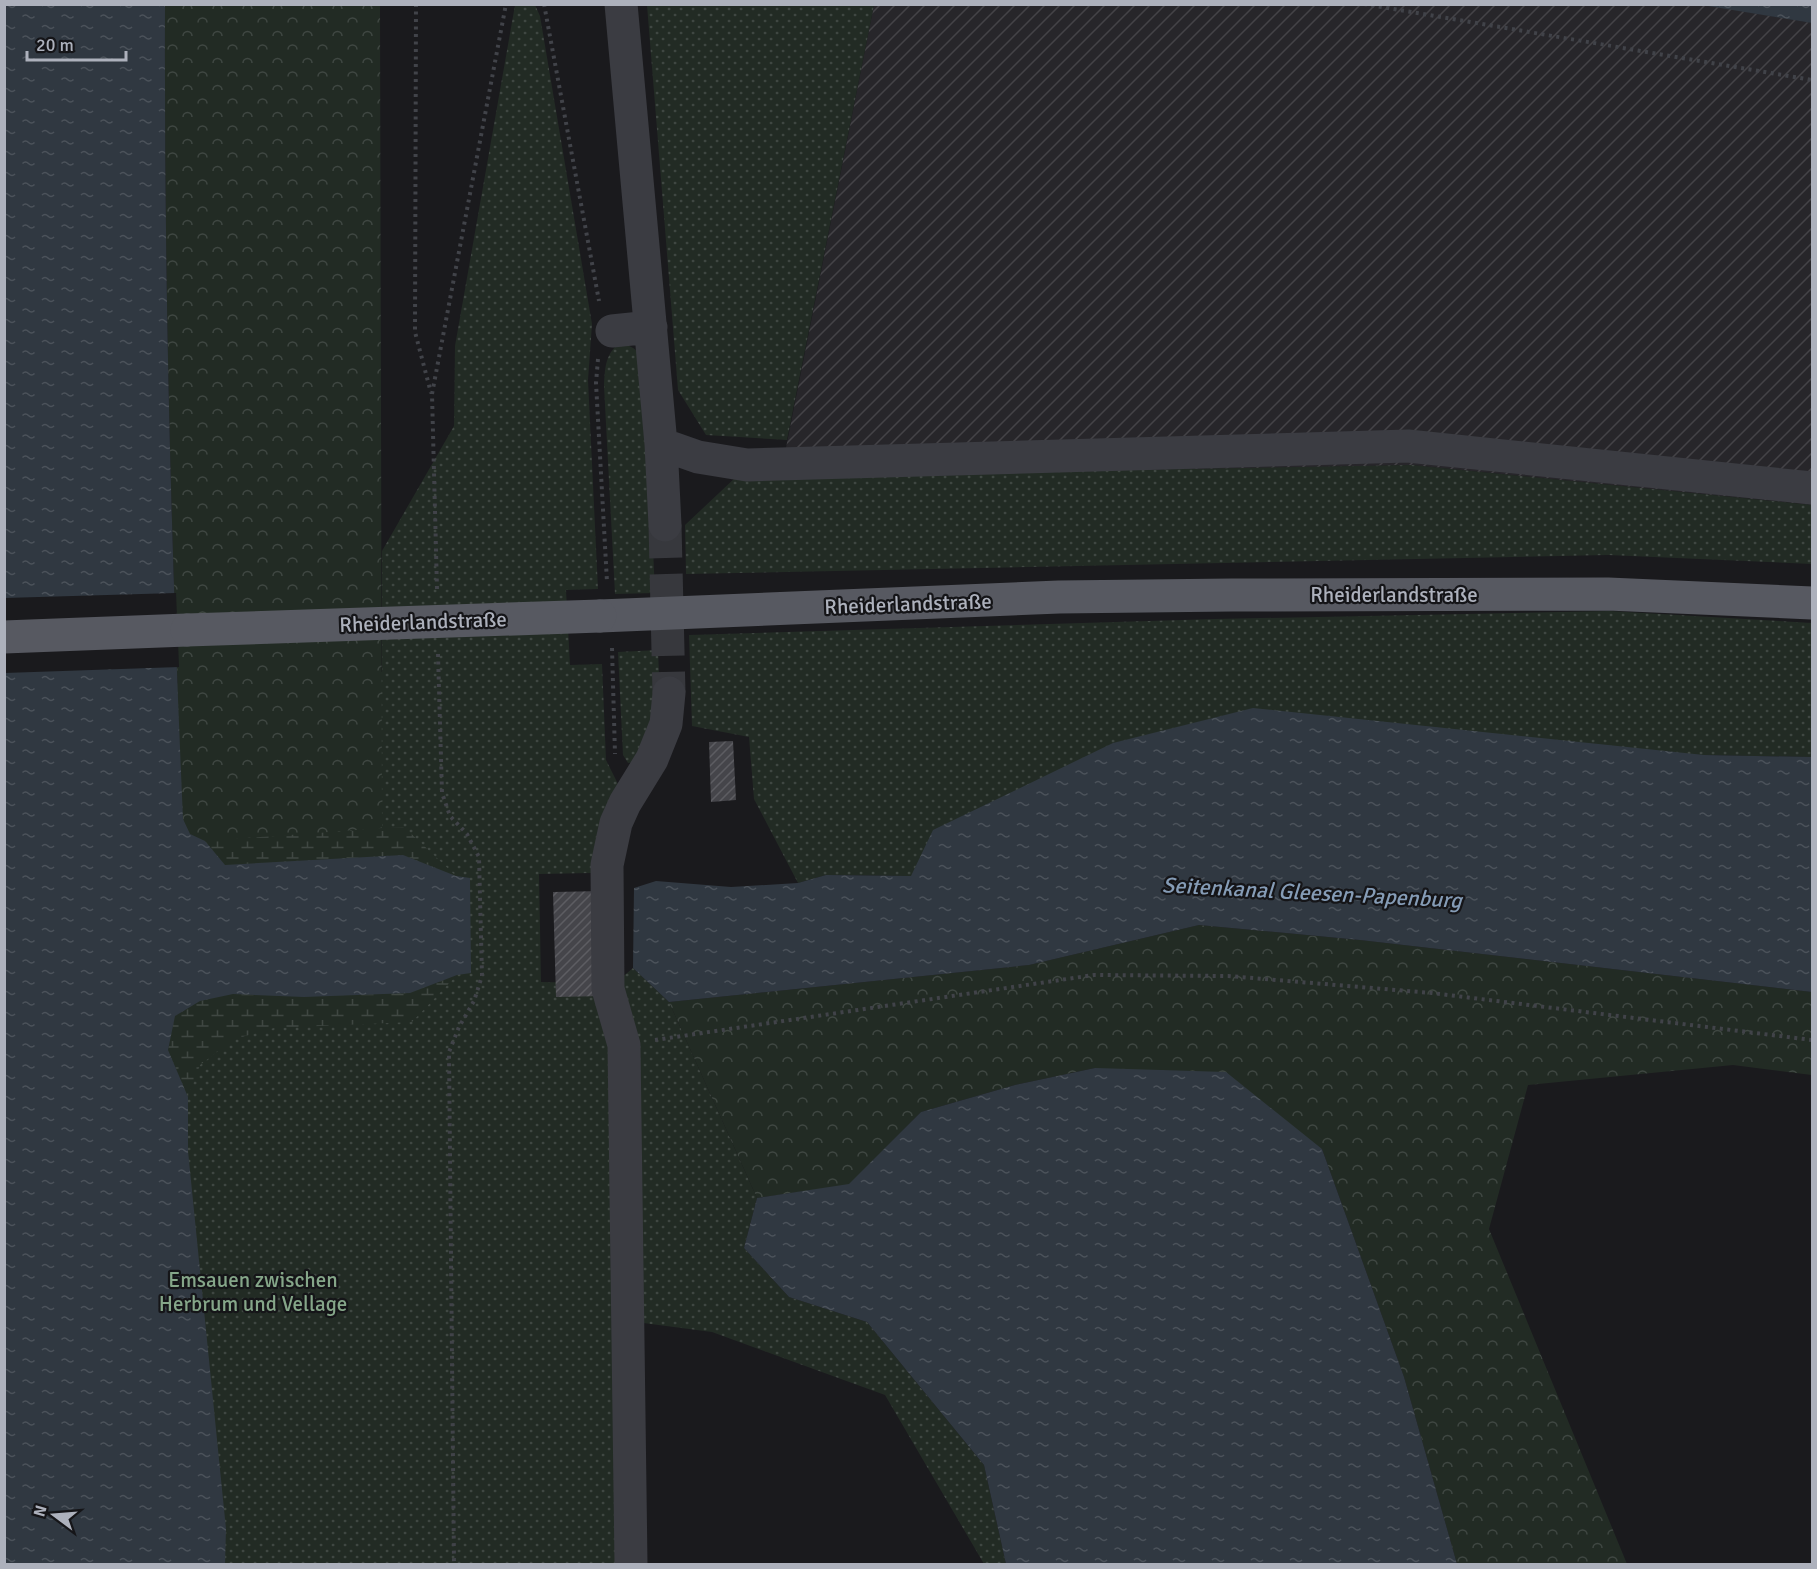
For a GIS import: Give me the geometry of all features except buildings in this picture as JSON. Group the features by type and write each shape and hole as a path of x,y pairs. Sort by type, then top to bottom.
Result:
{"main road":[{"name":"Rheiderlandstraße","path":"4,637 606,606 1059,597 1608,594 1812,603"}],"street":[{"path":"621,4 661,444 665,525"},
{"path":"612,331 651,327"},
{"path":"661,444 698,458 747,465 1408,446 1812,488"},
{"path":"631,1564 624,1045 608,989 607,865 616,823 652,759 666,724 669,693"}],"path":[{"path":"416,4 415,332 432,394"},
{"path":"437,593 432,394 506,4"},
{"path":"544,4 601,309 612,331 599,351 596,383 606,606 615,757 637,783"},
{"path":"1364,4 1812,80"},
{"path":"438,652 442,793 450,816 467,834 479,857 482,976 474,1001 459,1027 449,1052 447,1088 454,1564"},
{"path":"624,1045 1094,975 1228,976 1432,993 1812,1040"}],"shaded area":[{"path":"1702,4 1812,23 1812,505 1412,465 780,478 874,5"}],"green space":[{"path":"165,5 380,5 382,828 205,841 190,834 183,819 169,412"},
{"name":"Emsauen zwischen Herbrum und Vellage","path":"515,5 535,5 540,16 592,324 588,380 598,589 566,590 570,665 602,664 606,760 620,788 592,873 539,874 541,982 593,983 608,989 633,968 669,1002 757,1198 744,1248 789,1297 867,1322 984,1465 1006,1564 984,1564 885,1395 712,1332 628,1321 631,1564 5,1564 5,693 382,672 382,551 454,426 455,346"},
{"path":"647,5 874,5 787,440 706,435 678,390"},
{"path":"618,344 633,348 645,368 655,593 615,594 604,386 608,358"},
{"path":"1412,465 1812,505 1812,564 1608,555 686,574 685,525 736,477"},
{"path":"1609,611 1812,623 1812,757 1704,755 912,876 826,875 798,883 754,799 749,737 692,726 689,635 1215,619"},
{"path":"658,650 661,723 636,762 628,763 623,755 618,652"},
{"path":"404,827 456,876 403,855 225,865 205,841"},
{"path":"1199,925 1360,940 1812,992 1812,1075 1733,1065 1528,1085 1489,1229 1627,1564 1457,1564 1404,1377 1322,1149 1095,1068 1015,1085 921,1112 849,1185 757,1198 669,1002 1029,965"},
{"path":"457,975 412,1022 274,1028 234,1039 200,1065 188,1097 168,1050 175,1016 200,1001 233,994 304,997 410,993"}],"water":[{"path":"5,5 165,5 167,310 175,616 183,819 190,834 205,841 225,865 403,855 456,876 470,878 471,973 457,975 410,993 304,997 233,994 200,1001 175,1016 168,1050 188,1097 188,1151 226,1529 225,1564 5,1564"},
{"path":"1702,5 1812,5 1812,23"},
{"name":"Seitenkanal Gleesen-Papenburg","path":"1253,708 1704,755 1812,757 1812,992 1360,940 1199,925 1029,965 669,1002 633,968 634,888 656,881 731,887 798,883 826,875 911,876 933,830 1113,743"},
{"path":"1095,1068 1226,1072 1322,1149 1404,1377 1457,1564 1006,1564 984,1465 867,1322 789,1297 744,1248 757,1198 849,1184 921,1112 1015,1085"}],"pier":[{"path":"176,593 179,667 4,673 5,598"}],"tunnel":[{"path":"665,525 669,693"}]}
